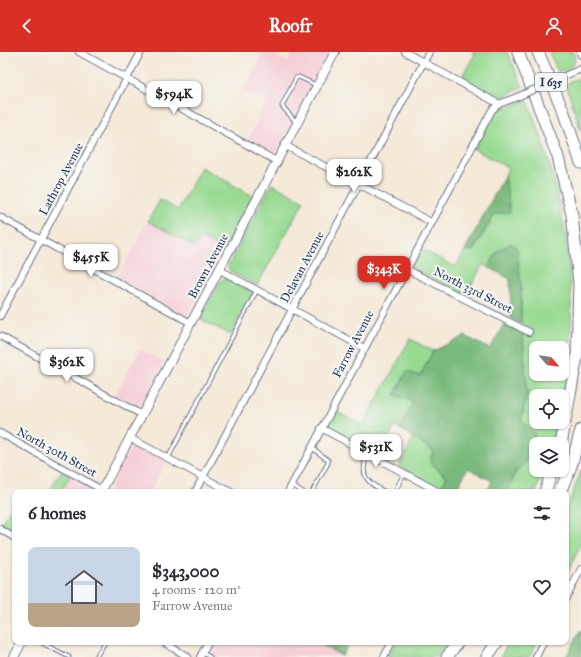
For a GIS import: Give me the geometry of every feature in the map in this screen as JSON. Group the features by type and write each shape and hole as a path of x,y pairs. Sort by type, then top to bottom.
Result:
{"highway":[{"name":"I 635","path":"518,52 558,157 572,215 579,283 577,356 562,437"},
{"name":"I 635","path":"538,52 564,113 581,164"},
{"path":"561,489 571,466 581,430"},
{"path":"546,489 550,477"},
{"path":"447,657 456,645"},
{"path":"488,657 495,645"},
{"path":"491,657 496,645"}],"main road":[{"name":"Brown Avenue","path":"103,489 336,52"},
{"path":"14,657 20,645"}],"street":[{"path":"79,52 278,162"},
{"name":"Lathrop Avenue","path":"0,316 141,52"},
{"path":"405,52 499,104 581,69"},
{"name":"Delavan Avenue","path":"197,489 429,52"},
{"name":"Farrow Avenue","path":"289,489 430,222 486,120 492,110 499,104"},
{"path":"286,146 430,222"},
{"path":"0,217 191,323"},
{"name":"North 33rd Street","path":"406,268 529,332"},
{"path":"220,270 364,348"},
{"path":"0,336 142,415"},
{"path":"321,428 434,489"},
{"name":"North 30th Street","path":"0,433 98,489"},
{"path":"130,438 225,489"},
{"path":"0,530 12,536"},
{"path":"569,592 580,572"},
{"path":"168,645 188,657"},
{"path":"201,655 206,645"},
{"path":"384,657 390,645"},
{"path":"536,657 542,645"}],"lane":[{"path":"298,123 282,108 282,103 297,77 318,86"},
{"path":"168,458 257,290"},
{"path":"311,447 326,456 328,460 328,463 314,489"},
{"path":"367,453 363,466 364,475 371,484 380,489"},
{"path":"396,489 404,473"},
{"path":"291,485 297,489"},
{"path":"46,645 69,657"},
{"path":"96,657 102,645"},
{"path":"201,655 210,657"}],"shaded area":[{"path":"263,52 269,52 288,62 293,52 330,52 276,153 272,154 247,141 266,103 243,90"},
{"path":"148,221 195,247 201,238 224,250 187,317 117,278"},
{"path":"140,349 164,362 140,406 137,407 115,395"},
{"path":"136,446 167,461 152,489 110,489 130,449"},
{"path":"70,476 93,489 63,489"},
{"path":"209,645 322,645 342,656 203,657"}],"green space":[{"path":"471,52 507,52 523,87 500,98 461,78 475,54"},
{"path":"549,52 574,52 574,63 569,68 558,72"},
{"path":"576,79 581,80 581,131 566,84"},
{"path":"527,100 546,152 560,208 569,265 571,293 569,348 569,341 529,341 529,381 565,381 564,389 529,389 529,429 556,429 554,437 529,437 529,477 541,477 537,489 509,489 516,471 526,463 521,420 527,395 523,334 530,336 533,331 521,324 521,283 498,251 488,267 483,264 466,295 413,269 411,266 421,249 456,267 465,250 473,251 495,214 510,212 505,175 508,168 474,149 493,114 499,110"},
{"path":"201,167 253,196 224,250 201,238 195,247 148,221 160,200 178,210"},
{"path":"505,175 510,212 495,214 472,251 465,250"},
{"path":"272,184 304,201 257,286 230,271 228,266"},
{"path":"511,243 517,248 521,283 521,324 511,319 510,279 488,267 498,251"},
{"path":"224,278 253,292 231,335 200,319 220,282"},
{"path":"504,324 523,334 527,395 521,420 535,434 534,437 529,437 529,453 526,463 516,471 509,489 488,489 492,481 468,468 457,489 441,489 447,476 430,463 433,450 400,429 413,402 395,395 407,371 420,376 433,351 465,336 490,349"},
{"path":"410,339 433,351 420,376 407,372 395,394 413,402 400,429 395,426 379,456 332,431 328,424 335,411 363,425"},
{"path":"414,438 433,451 430,463 447,477 441,489 399,466"},
{"path":"61,471 70,476 63,489 51,489"},
{"path":"581,471 581,544 569,570 569,503"},
{"path":"12,505 12,531 1,525"},
{"path":"581,630 581,657 566,657"},
{"path":"322,645 348,645 342,656"},
{"path":"394,645 446,645 437,657 388,657"},
{"path":"507,645 535,645 529,657 501,657"}]}
